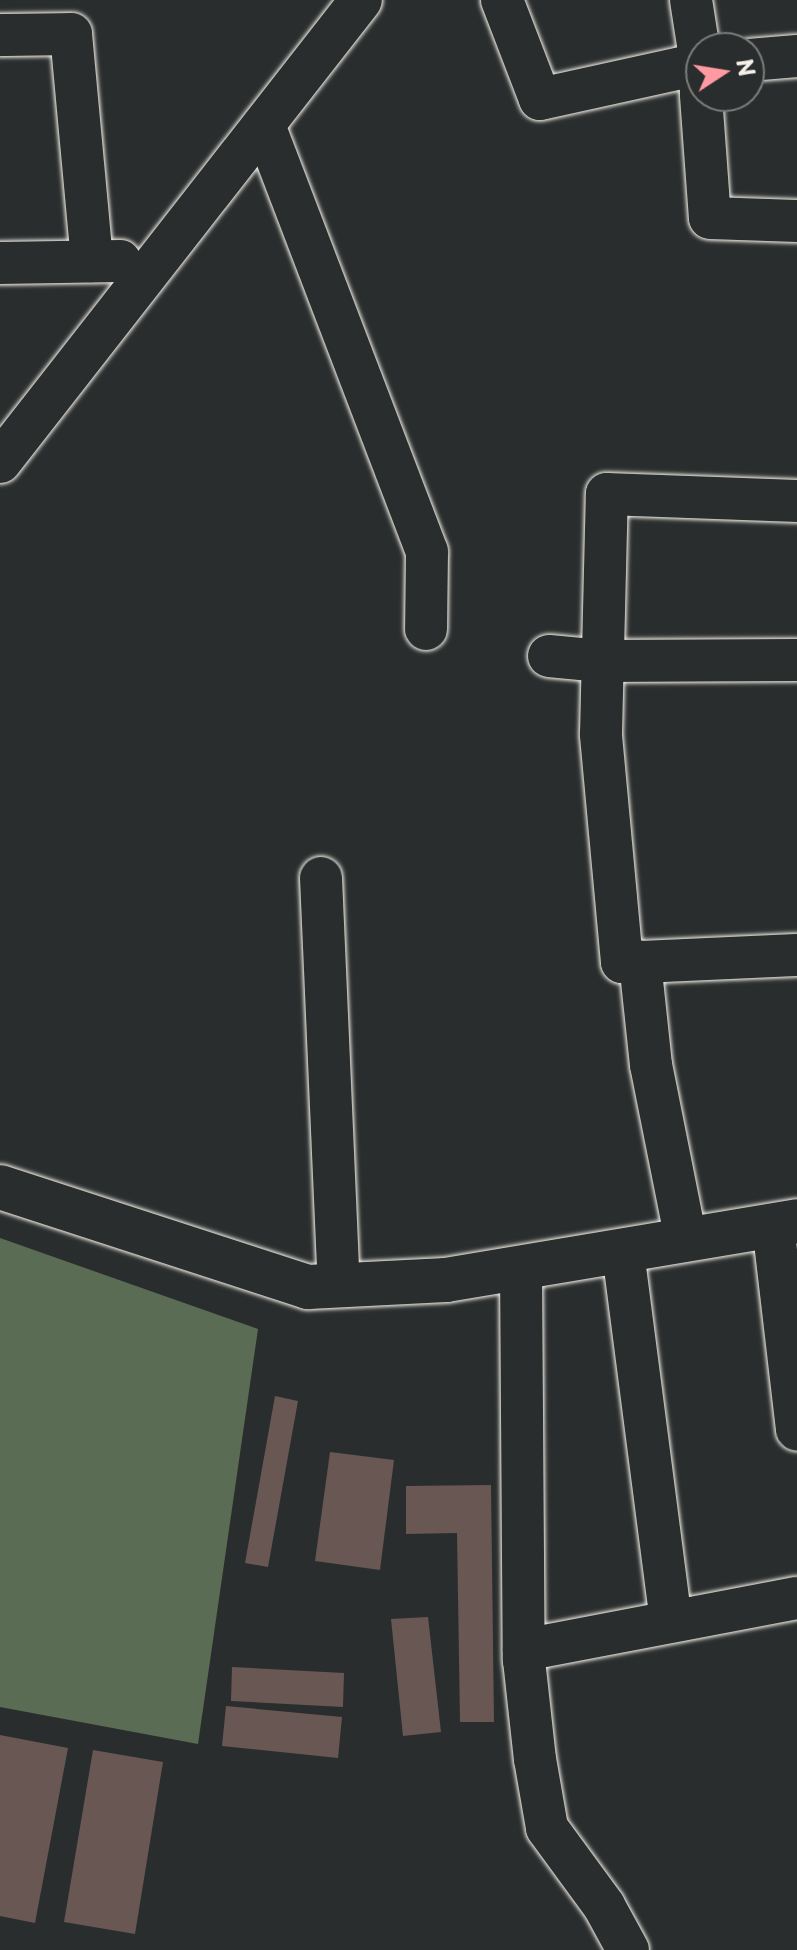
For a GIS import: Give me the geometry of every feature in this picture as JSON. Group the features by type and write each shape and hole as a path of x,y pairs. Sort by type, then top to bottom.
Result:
{"main road":[{"path":"0,1187 308,1287 446,1280 785,1223"}],"street":[{"path":"0,462 361,0"},
{"path":"502,0 540,99 685,81"},
{"path":"691,0 695,32"},
{"path":"0,35 71,34 92,261"},
{"path":"765,59 797,56"},
{"path":"703,112 710,218 797,221"},
{"path":"264,125 427,552 426,629"},
{"path":"0,263 158,260"},
{"path":"797,501 607,494 601,734 622,962 797,955"},
{"path":"549,656 602,661 797,660"},
{"path":"321,878 339,1286"},
{"path":"640,962 651,1065 686,1240"},
{"path":"785,1223 797,1430"},
{"path":"623,1252 671,1620"},
{"path":"521,1269 524,1650 535,1759 547,1828 604,1906 628,1950"},
{"path":"524,1650 797,1598"}],"green space":[{"path":"0,1238 258,1329 198,1744 0,1707"}],"building":[{"path":"275,1396 298,1401 268,1567 245,1563"},
{"path":"330,1452 394,1460 380,1570 315,1561"},
{"path":"491,1485 494,1722 460,1722 457,1533 406,1534 406,1486"},
{"path":"428,1617 441,1732 403,1736 391,1619"},
{"path":"232,1667 344,1673 343,1707 231,1701"},
{"path":"226,1706 342,1717 338,1758 222,1746"},
{"path":"0,1735 68,1748 35,1923 0,1916"},
{"path":"93,1750 163,1762 135,1934 64,1922"}]}
